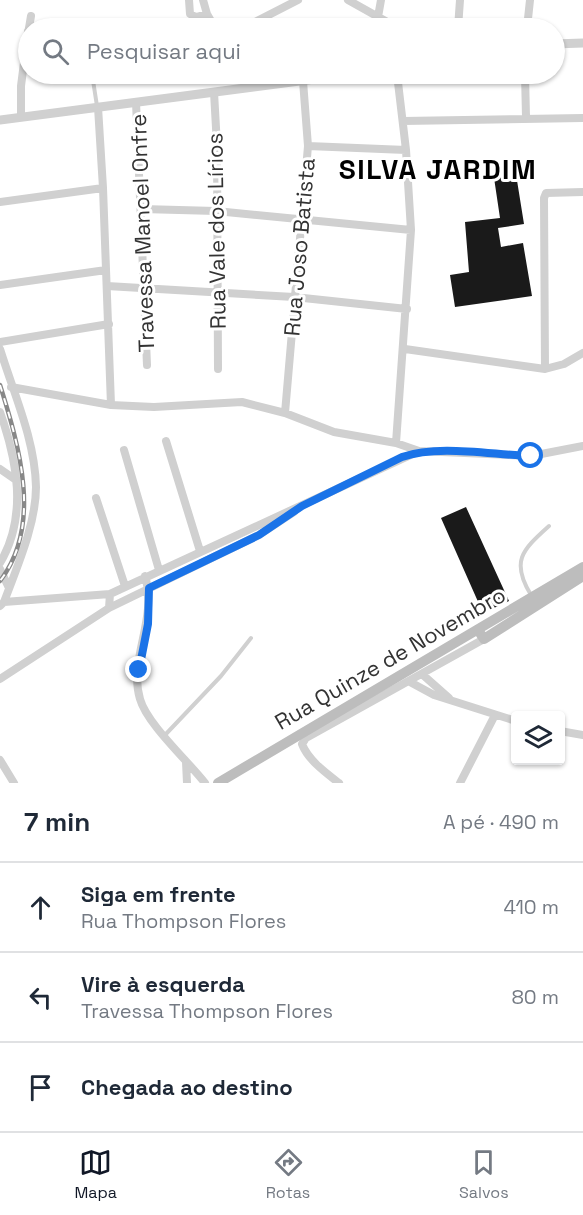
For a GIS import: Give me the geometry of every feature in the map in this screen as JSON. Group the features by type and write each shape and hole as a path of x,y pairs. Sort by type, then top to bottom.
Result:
{"main road":[{"name":"Rua Quinze de Novembro","path":"514,614 532,598 583,567"},
{"name":"Rua Quinze de Novembro","path":"218,783 583,576"}],"street":[{"path":"189,0 193,16 207,14"},
{"path":"203,0 209,18"},
{"path":"263,18 298,0"},
{"path":"348,0 378,17 381,0"},
{"path":"459,18 460,0"},
{"path":"528,18 530,0"},
{"path":"565,44 583,43"},
{"path":"21,84 21,117"},
{"path":"0,120 279,84"},
{"name":"Rua Joso Batista","path":"285,413 309,146 303,84"},
{"path":"396,443 405,349 411,230 406,150 398,84"},
{"path":"525,84 526,117"},
{"name":"Rua Vale dos Lírios","path":"214,92 218,369"},
{"name":"Travessa Manoel Onfre","path":"136,102 147,365"},
{"path":"98,107 111,405"},
{"path":"403,121 526,117 583,118"},
{"path":"309,146 406,150"},
{"path":"0,202 103,188"},
{"path":"545,369 544,198 546,193 551,191 583,192"},
{"path":"142,209 216,211 411,230"},
{"path":"0,285 106,270"},
{"path":"107,286 217,291 407,309"},
{"path":"0,342 109,324"},
{"path":"0,349 33,456 36,487 35,505 2,604 111,594 145,576 419,451"},
{"path":"405,349 545,369 564,364 583,353"},
{"path":"11,387 111,405 154,407 242,402 285,413 334,432 396,443 419,451 531,456 583,446"},
{"path":"0,412 16,480 16,516 9,545 0,563"},
{"path":"166,441 202,550 209,559"},
{"path":"124,450 159,570"},
{"path":"13,461 0,468 16,480"},
{"path":"96,498 125,586"},
{"path":"0,679 109,608 275,526 302,506"},
{"path":"0,569 9,588"},
{"path":"145,576 149,588 149,613 138,687 143,707 205,783"},
{"path":"109,608 111,594"},
{"path":"339,783 324,772 302,744 315,732 423,675 481,635"},
{"path":"423,675 450,699"},
{"path":"410,682 434,695 511,720"},
{"path":"460,783 495,715"},
{"path":"565,732 583,735"},
{"path":"0,760 14,783"},
{"path":"186,762 188,783"}],"lane":[{"path":"94,84 98,107"},
{"path":"532,598 519,574 520,564 528,548 549,526"},
{"path":"165,735 221,676 251,638"}],"building":[{"path":"515,168 524,224 498,228 501,247 523,243 532,296 455,307 450,275 469,272 465,222 500,218 493,171"},
{"path":"466,507 509,601 483,613 441,518"}],"railway":[{"path":"0,385 20,459 24,510 21,535 13,559 0,581"}],"district":[{"name":"SILVA JARDIM","path":"438,169"}],"route":[{"path":"139,670 148,624 149,588 259,535 302,506 402,457 419,451 531,456"}]}
